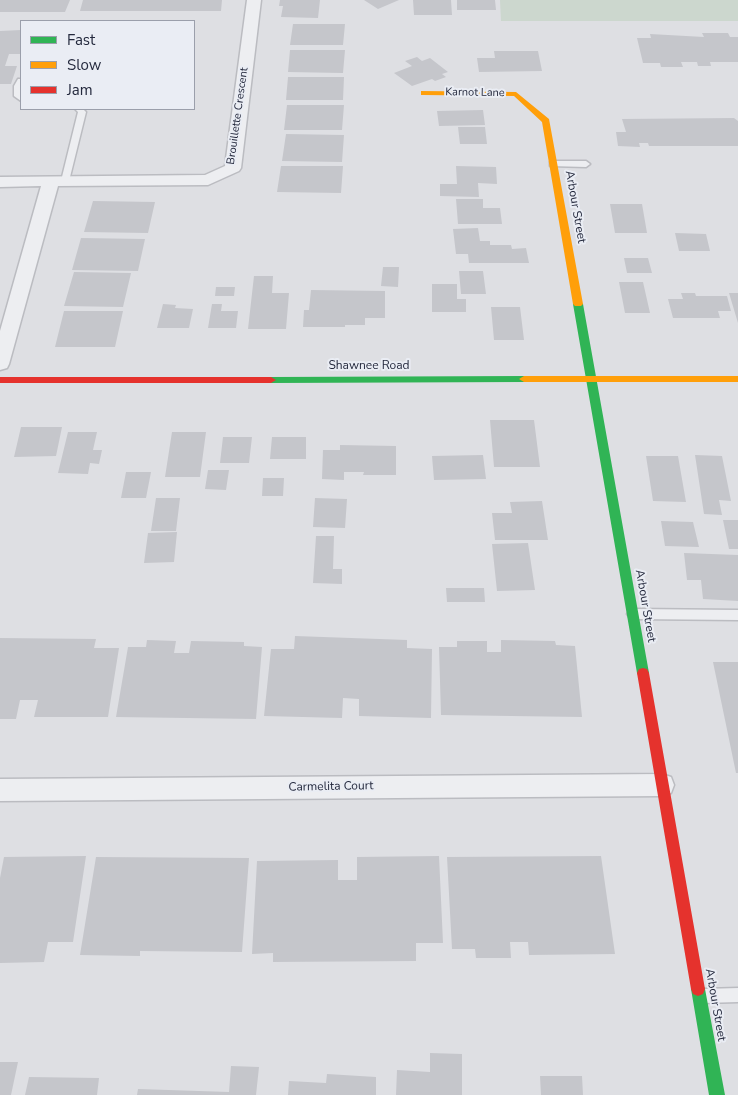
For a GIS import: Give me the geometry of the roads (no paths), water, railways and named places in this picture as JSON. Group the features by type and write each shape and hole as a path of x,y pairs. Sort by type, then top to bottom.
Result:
{"street":[{"name":"Brouillette Crescent","path":"0,182 208,180 233,168 254,0"},
{"name":"Karnot Lane","path":"424,93 516,94 546,121"},
{"name":"Arbour Street","path":"546,121 717,1095"},
{"path":"0,364 58,181"},
{"name":"Shawnee Road","path":"0,380 738,379"},
{"name":"Carmelita Court","path":"0,790 662,785"}],"lane":[{"path":"20,83 18,86 18,96 20,98"},
{"path":"58,181 82,112 80,110"},
{"path":"553,164 586,164"},
{"path":"633,614 738,615"},
{"path":"700,996 738,995"}]}
